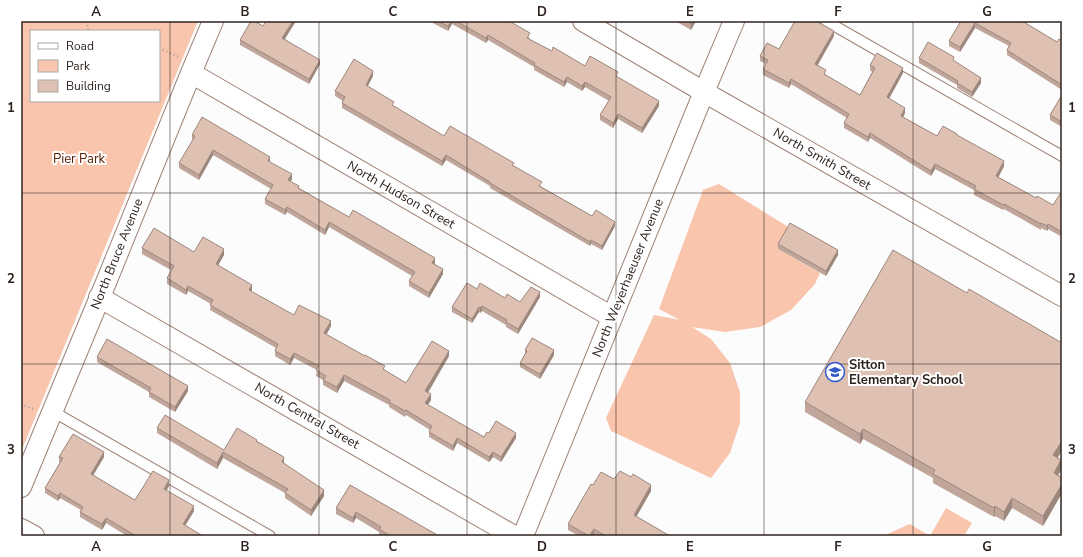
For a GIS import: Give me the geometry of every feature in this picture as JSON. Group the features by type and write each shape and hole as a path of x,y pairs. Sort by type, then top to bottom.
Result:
{"street":[{"name":"North Bruce Avenue","path":"21,487 213,21"},
{"name":"North Smith Street","path":"583,21 704,92 1062,296"},
{"name":"North Weyerhaeuser Avenue","path":"523,536 734,21"},
{"name":"North Hudson Street","path":"191,73 612,317"},
{"name":"North Central Street","path":"100,297 514,536"},
{"path":"21,529 34,536"}],"lane":[{"path":"826,21 1062,156"},
{"path":"52,411 270,536"}],"green space":[{"name":"Pier Park","path":"21,21 198,21 21,452"},
{"path":"719,184 790,228 778,249 820,273 815,284 791,310 760,327 725,332 692,327 711,339 730,363 740,392 740,423 730,453 711,478 611,431 606,418 654,315 680,320 659,309 703,190"},
{"path":"946,508 972,523 964,536 930,536"},
{"path":"910,524 930,536 885,536 887,534"}],"building":[{"path":"251,21 263,26 266,21 293,21 282,38 320,60 309,79 240,40"},
{"path":"438,21 451,21 448,26"},
{"path":"456,21 509,21 530,33 527,38 552,51 553,47 585,66 590,56 618,72 616,76 659,101 642,128 618,114 613,123 600,115 611,97 585,82 582,86 567,77 564,82 534,65 535,63 488,35 486,38"},
{"path":"686,21 693,21 691,24"},
{"path":"795,21 816,21 834,31 815,64 826,70 824,74 860,95 875,68 870,65 877,53 903,68 887,97 905,108 901,116 937,136 943,126 1004,161 996,176 1036,198 1037,196 1053,205 1062,191 1062,232 1048,224 1047,226 1041,224 1004,204 1003,205 974,189 976,186 935,164 931,171 870,133 868,137 844,123 849,114 791,79 789,83 763,69 768,60 760,56 767,43 779,49"},
{"path":"961,21 1022,21 1057,42 1059,39 1062,41 1062,85 1007,50 1011,43 975,23 960,47 949,41"},
{"path":"928,42 954,57 953,60 981,78 972,92 957,83 958,81 919,58"},
{"path":"354,59 373,71 366,85 394,102 392,105 444,136 450,126 514,163 512,165 542,182 539,186 592,216 596,210 615,222 602,246 591,240 590,242 490,183 446,155 442,161 342,103 345,97 335,91"},
{"path":"1062,95 1062,122 1050,115"},
{"path":"202,117 270,157 268,161 292,174 288,180 299,186 298,188 349,217 353,210 435,258 432,263 443,269 429,293 409,281 415,272 329,222 325,230 287,207 285,210 265,199 273,185 213,150 199,175 179,163 195,136 192,135"},
{"path":"790,223 838,250 826,271 778,244"},
{"path":"154,228 194,252 203,237 224,249 216,264 252,285 249,290 294,315 299,305 331,321 324,333 385,366 383,369 406,383 432,341 449,351 425,391 431,394 425,403 484,437 487,432 489,433 496,421 516,433 501,457 493,452 489,457 457,438 453,446 429,432 432,426 406,410 405,411 389,402 390,400 344,375 337,387 323,380 326,376 316,370 319,366 294,353 290,359 275,351 278,344 210,305 213,300 188,286 186,290 167,278 174,266 142,248"},
{"path":"893,250 967,293 969,289 1062,343 1062,441 1053,455 1061,460 1054,473 1062,478 1062,484 1043,516 1012,498 1004,512 995,506 994,508 933,474 935,470 863,429 860,434 805,402"},
{"path":"467,283 477,289 480,283 505,298 507,294 520,302 531,287 540,292 518,329 506,322 507,320 482,306 480,308 479,307 472,319 452,307"},
{"path":"532,338 554,350 540,374 520,363"},
{"path":"107,339 188,386 175,407 149,392 151,388 97,357"},
{"path":"165,415 224,450 237,428 284,457 282,462 324,490 311,510 285,493 288,489 223,452 217,463 157,428"},
{"path":"73,434 104,452 91,474 135,500 153,471 169,480 164,489 194,506 183,524 203,536 136,536 106,518 102,524 80,512 83,507 60,493 58,496 45,488 63,458 59,457"},
{"path":"620,471 631,477 633,474 651,485 634,515 670,536 606,536 594,529 589,536 568,524 591,484 593,485 601,472 614,479"},
{"path":"350,485 439,536 388,536 389,535 379,529 381,527 356,512 353,518 336,508"}],"place":[{"name":"Sitton Elementary School","path":"835,372"}]}
